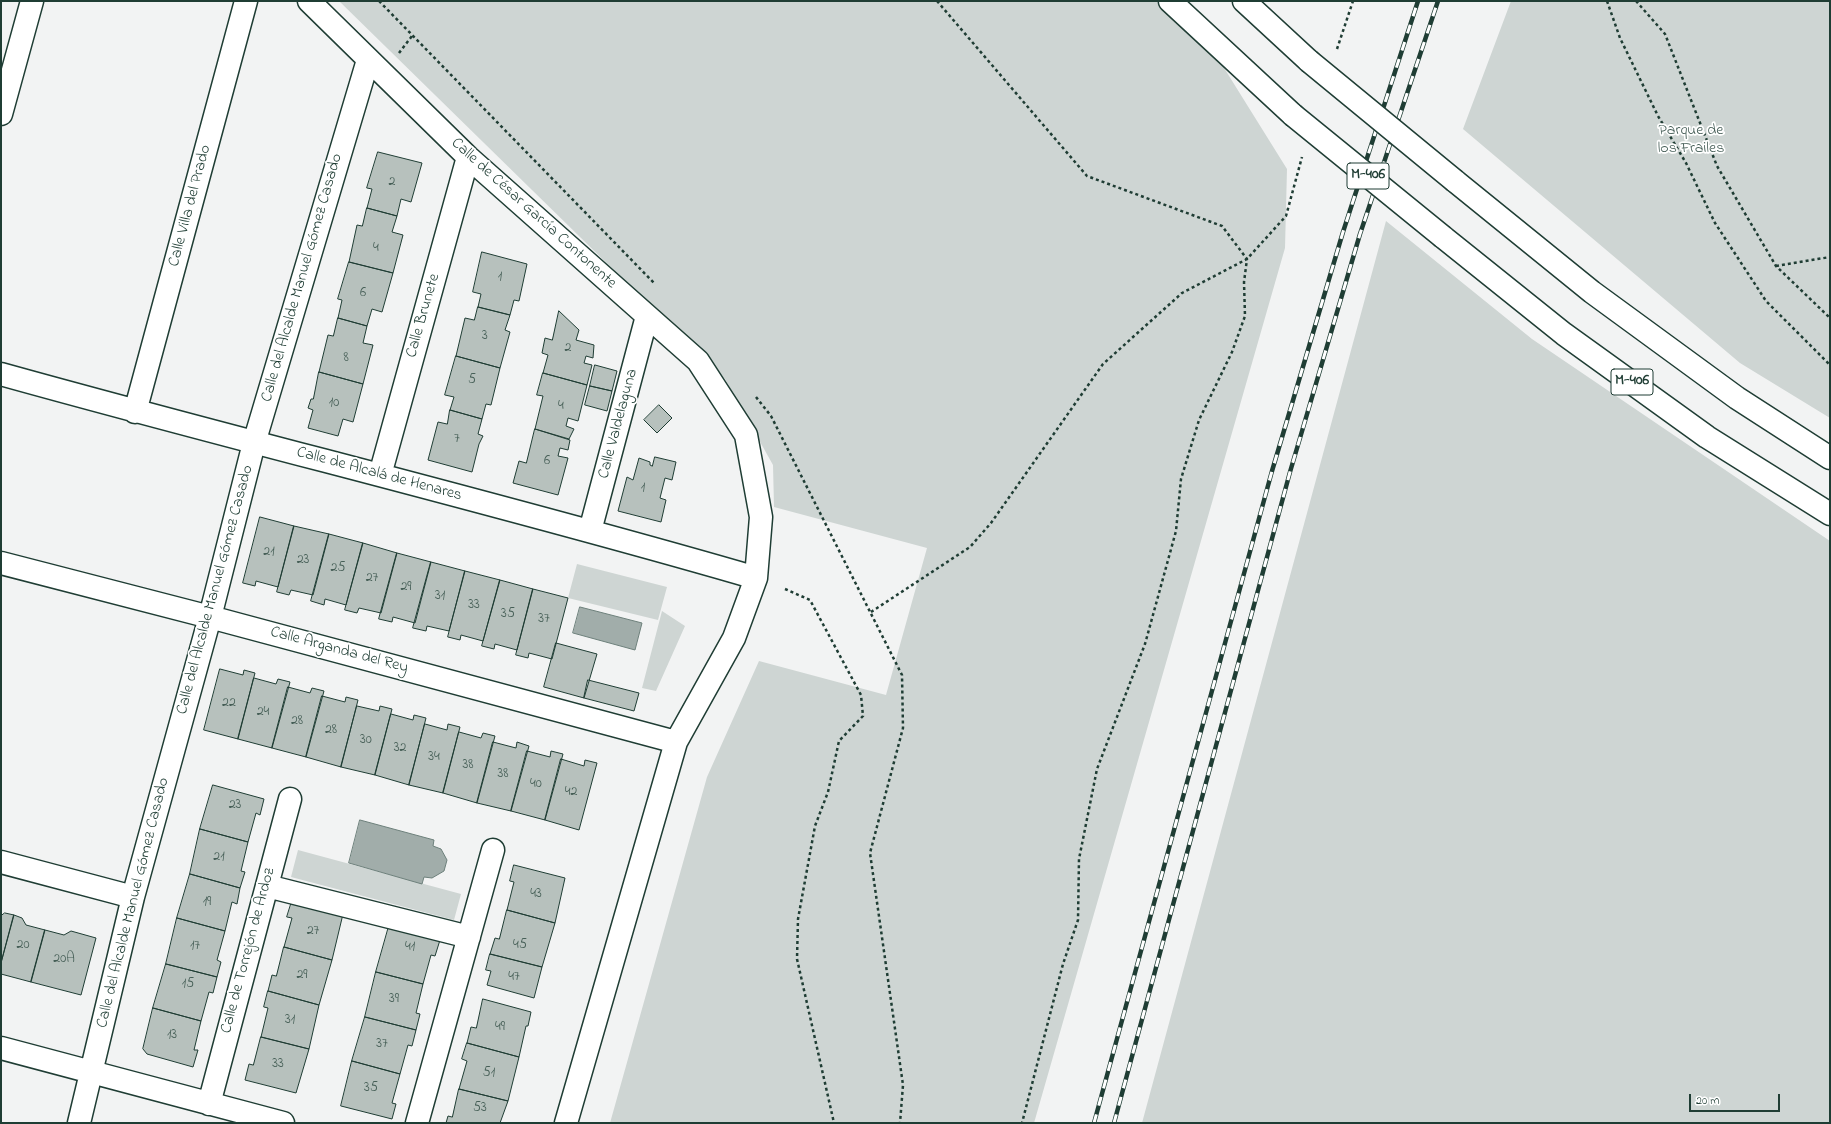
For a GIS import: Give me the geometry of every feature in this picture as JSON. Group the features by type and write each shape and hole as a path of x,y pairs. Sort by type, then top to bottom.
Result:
{"main road":[{"path":"1,114 32,1"},
{"name":"Calle Villa del Prado","path":"135,412 246,1"},
{"name":"Calle de César García Contonente","path":"309,1 468,157 698,361 746,435 761,517 756,578"},
{"name":"M-406","path":"1170,1 1293,115 1564,334 1707,437 1830,514"},
{"path":"1244,1 1309,61 1592,292 1737,398 1830,458"},
{"name":"Calle del Alcalde Manuel Gómez Casado","path":"79,1123 133,897 210,617 254,443 368,60"},
{"name":"Calle Brunete","path":"380,475 468,157"},
{"name":"Calle Valdelaguna","path":"590,531 647,316"},
{"name":"Calle de Alcalá de Henares","path":"1,374 135,412 590,531 756,578"},
{"name":"Calle Arganda del Rey","path":"1,563 210,617 676,742"},
{"path":"566,1123 676,742 734,638 756,578"},
{"name":"Calle de Torrejón de Ardoz","path":"209,1104 290,799"},
{"path":"417,1123 493,850"},
{"path":"1,862 133,897"},
{"path":"267,886 469,937"},
{"path":"1,1048 283,1123"}],"path":[{"path":"937,1 1087,176 1222,226 1247,259 1244,282 1245,316 1232,352 1199,420 1181,479 1176,531 1145,644 1097,770 1079,860 1078,920 1063,964 1022,1123"},
{"path":"1336,53 1353,1"},
{"path":"1607,1 1623,46 1658,116 1686,163 1715,223 1766,301 1830,365"},
{"path":"1636,1 1665,34 1717,166 1776,266 1830,318"},
{"path":"900,1123 903,1084 870,853 903,728 902,675 871,612 970,547 991,523 1103,364 1182,293 1247,259 1286,216 1304,151"},
{"path":"1776,266 1830,257"},
{"path":"785,589 810,600 861,695 863,716 840,742 828,792 815,826 798,919 797,959 834,1123"}],"green space":[{"path":"339,1 1158,1 1206,39 1287,169 1285,248 1034,1123 610,1123 707,777 759,661 886,695 927,548 774,507 773,465 725,379"},
{"name":"Parque de los Frailes","path":"1511,1 1830,1 1830,418 1740,363 1463,129"},
{"path":"1386,221 1532,339 1830,541 1830,1123 1142,1123"},
{"path":"577,564 667,587 658,620 568,598"},
{"path":"662,611 685,626 656,691 642,688"},
{"path":"298,850 461,894 454,920 291,877"}],"shaded area":[{"path":"580,607 642,623 635,650 573,633"},
{"path":"360,820 434,840 433,846 441,849 447,860 444,871 432,878 424,877 422,884 349,863"}],"building":[{"path":"378,152 422,163 411,202 401,199 397,216 367,208 372,189 367,188"},
{"path":"367,208 397,216 392,232 403,235 393,273 349,262 357,225 362,226"},
{"path":"482,252 527,264 519,301 514,300 510,315 478,307 481,294 473,292"},
{"path":"349,262 393,273 382,312 372,309 367,326 338,318 342,300 338,299"},
{"path":"478,307 510,315 505,330 510,332 500,368 456,356 465,318 474,320"},
{"path":"559,311 579,330 576,340 594,345 593,358 586,356 584,363 592,365 587,385 543,373 548,355 542,353 545,338 552,340"},
{"path":"338,318 367,326 363,343 373,345 363,384 319,372 328,335 333,336"},
{"path":"456,356 500,368 491,405 486,404 482,419 450,410 454,397 445,395"},
{"path":"595,365 617,371 612,391 590,386"},
{"path":"319,372 363,384 353,422 343,419 338,436 308,428 313,410 308,408 311,399 313,399"},
{"path":"543,373 587,385 578,421 568,418 566,426 574,429 569,439 535,429 543,396 537,395"},
{"path":"590,386 612,391 607,411 585,405"},
{"path":"659,405 672,418 657,433 644,420"},
{"path":"450,410 482,419 478,434 483,436 479,444 472,472 428,460 438,422 447,424"},
{"path":"535,429 570,440 568,450 560,448 558,456 568,458 558,495 513,483 519,461 526,463"},
{"path":"655,457 676,462 672,480 665,478 660,498 666,500 661,522 618,511 627,477 633,480 639,458 650,462 650,465 652,466"},
{"path":"260,517 294,526 278,587 256,581 255,586 243,583"},
{"path":"294,526 329,534 313,595 291,590 289,595 277,592"},
{"path":"329,534 363,543 346,605 325,599 324,605 311,601"},
{"path":"363,543 397,553 381,613 359,608 357,613 345,610"},
{"path":"397,553 431,562 415,623 393,617 392,622 379,619"},
{"path":"431,562 465,571 449,631 427,626 426,631 413,628"},
{"path":"465,571 500,580 483,641 461,635 460,640 448,637"},
{"path":"500,580 533,589 517,650 495,644 494,649 482,646"},
{"path":"533,589 568,598 552,659 529,653 528,658 516,655"},
{"path":"556,643 597,654 584,698 544,687"},
{"path":"220,669 243,675 244,670 255,673 238,739 204,730"},
{"path":"254,678 276,684 278,679 290,682 272,748 238,739"},
{"path":"588,680 639,693 634,711 584,698"},
{"path":"288,687 310,693 312,688 324,691 306,757 272,748"},
{"path":"322,696 345,702 346,697 358,700 341,767 306,757"},
{"path":"357,706 379,711 380,706 392,709 375,775 341,767"},
{"path":"391,714 413,720 414,715 426,718 409,785 375,775"},
{"path":"425,724 447,730 448,724 460,727 443,793 409,785"},
{"path":"459,732 481,738 483,733 495,736 477,803 443,793"},
{"path":"493,742 516,748 517,742 529,746 511,811 477,803"},
{"path":"527,751 550,757 551,751 563,754 545,820 511,811"},
{"path":"561,759 584,766 585,760 597,763 579,830 545,820"},
{"path":"213,785 264,799 260,815 256,813 248,842 200,829"},
{"path":"200,829 248,842 241,871 245,872 240,888 190,874"},
{"path":"514,865 565,878 555,923 507,910 514,882 510,881"},
{"path":"190,874 240,888 237,904 232,902 225,931 177,918"},
{"path":"292,901 343,914 332,960 284,947 292,918 287,917"},
{"path":"507,910 555,923 542,967 490,954 495,938 499,939"},
{"path":"5,913 14,915 1,963 1,916"},
{"path":"14,915 22,918 26,925 45,930 31,982 1,974 1,963"},
{"path":"177,918 225,931 217,960 221,962 217,977 166,964"},
{"path":"389,926 440,940 435,956 431,955 423,984 376,972"},
{"path":"45,930 64,935 71,931 96,938 81,995 31,982"},
{"path":"284,947 332,960 319,1005 268,991 272,975 276,976"},
{"path":"490,954 542,967 534,998 487,985 491,971 486,970"},
{"path":"166,964 217,977 213,993 209,992 201,1021 153,1008"},
{"path":"376,972 423,984 416,1013 420,1014 416,1030 365,1017"},
{"path":"268,991 319,1005 309,1049 261,1037 268,1008 264,1007"},
{"path":"483,999 531,1012 528,1026 526,1026 519,1057 467,1043 471,1027 476,1028"},
{"path":"153,1008 201,1021 194,1050 198,1050 193,1067 147,1054 143,1049"},
{"path":"365,1017 416,1030 412,1046 408,1045 400,1074 352,1061"},
{"path":"261,1037 309,1049 296,1093 245,1080 249,1064 253,1065"},
{"path":"467,1043 519,1057 508,1101 459,1089 467,1061 462,1059"},
{"path":"352,1061 400,1074 392,1103 396,1104 392,1119 341,1106"},
{"path":"459,1089 508,1101 500,1123 446,1123 448,1116 452,1117"}],"railway":[{"path":"1094,1123 1272,471 1343,232 1418,1"},
{"path":"1114,1123 1290,472 1360,234 1438,1"}]}
